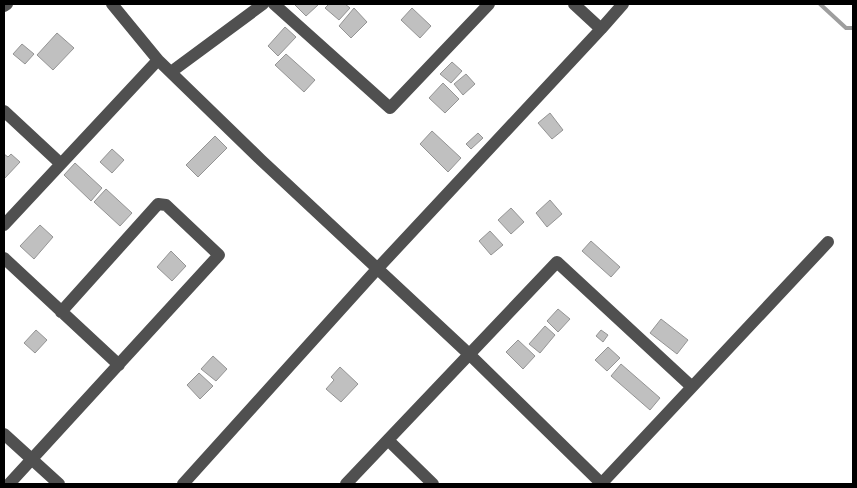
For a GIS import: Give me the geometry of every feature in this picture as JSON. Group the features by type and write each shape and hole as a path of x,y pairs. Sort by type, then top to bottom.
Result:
{"street":[{"path":"112,4 158,60 261,160 470,355 602,484 828,242"},
{"path":"171,72 263,4"},
{"path":"274,4 390,108 489,4"},
{"path":"574,4 601,29"},
{"path":"183,484 378,268 601,29 622,4"},
{"path":"4,225 158,60"},
{"path":"4,112 61,164"},
{"path":"9,484 219,255 164,203 158,204 61,312"},
{"path":"4,258 118,365"},
{"path":"346,484 557,262 692,387"},
{"path":"4,434 59,484"},
{"path":"388,440 433,484"}],"building":[{"path":"294,4 317,4 318,5 306,16"},
{"path":"329,4 345,4 350,8 339,20 325,8"},
{"path":"354,8 367,22 351,38 339,26"},
{"path":"412,8 431,26 420,38 401,20"},
{"path":"285,27 296,37 278,56 268,46"},
{"path":"57,33 74,48 53,70 37,55"},
{"path":"22,44 34,54 25,64 13,54"},
{"path":"286,54 315,80 304,92 275,65"},
{"path":"452,62 462,71 451,83 440,74"},
{"path":"466,74 475,84 463,95 454,84"},
{"path":"443,83 459,99 445,113 429,98"},
{"path":"550,113 563,130 552,139 538,123"},
{"path":"432,131 461,158 448,172 420,144"},
{"path":"478,133 483,138 471,149 466,144"},
{"path":"215,136 227,148 198,177 186,165"},
{"path":"112,149 124,160 112,173 100,162"},
{"path":"4,154 8,157 11,154 20,162 4,179"},
{"path":"75,163 102,188 91,201 64,175"},
{"path":"106,189 132,213 120,226 94,202"},
{"path":"550,200 562,214 547,227 536,213"},
{"path":"511,208 524,222 511,234 498,220"},
{"path":"40,225 53,237 34,259 20,246"},
{"path":"490,231 503,245 491,255 479,241"},
{"path":"591,241 620,267 611,277 582,251"},
{"path":"171,251 186,266 172,281 157,267"},
{"path":"558,309 570,319 558,332 547,321"},
{"path":"661,319 688,340 677,354 650,333"},
{"path":"545,326 555,335 540,353 529,344"},
{"path":"36,330 47,340 35,353 24,343"},
{"path":"601,330 608,335 603,342 596,336"},
{"path":"518,340 535,356 523,369 506,352"},
{"path":"608,347 620,358 607,371 595,360"},
{"path":"213,356 227,369 216,381 201,369"},
{"path":"621,364 660,398 650,410 611,376"},
{"path":"340,367 358,384 341,402 326,389 334,380 331,377"},
{"path":"199,373 213,386 200,399 187,385"}],"waterway":[{"path":"820,4 846,28 853,28"}]}
